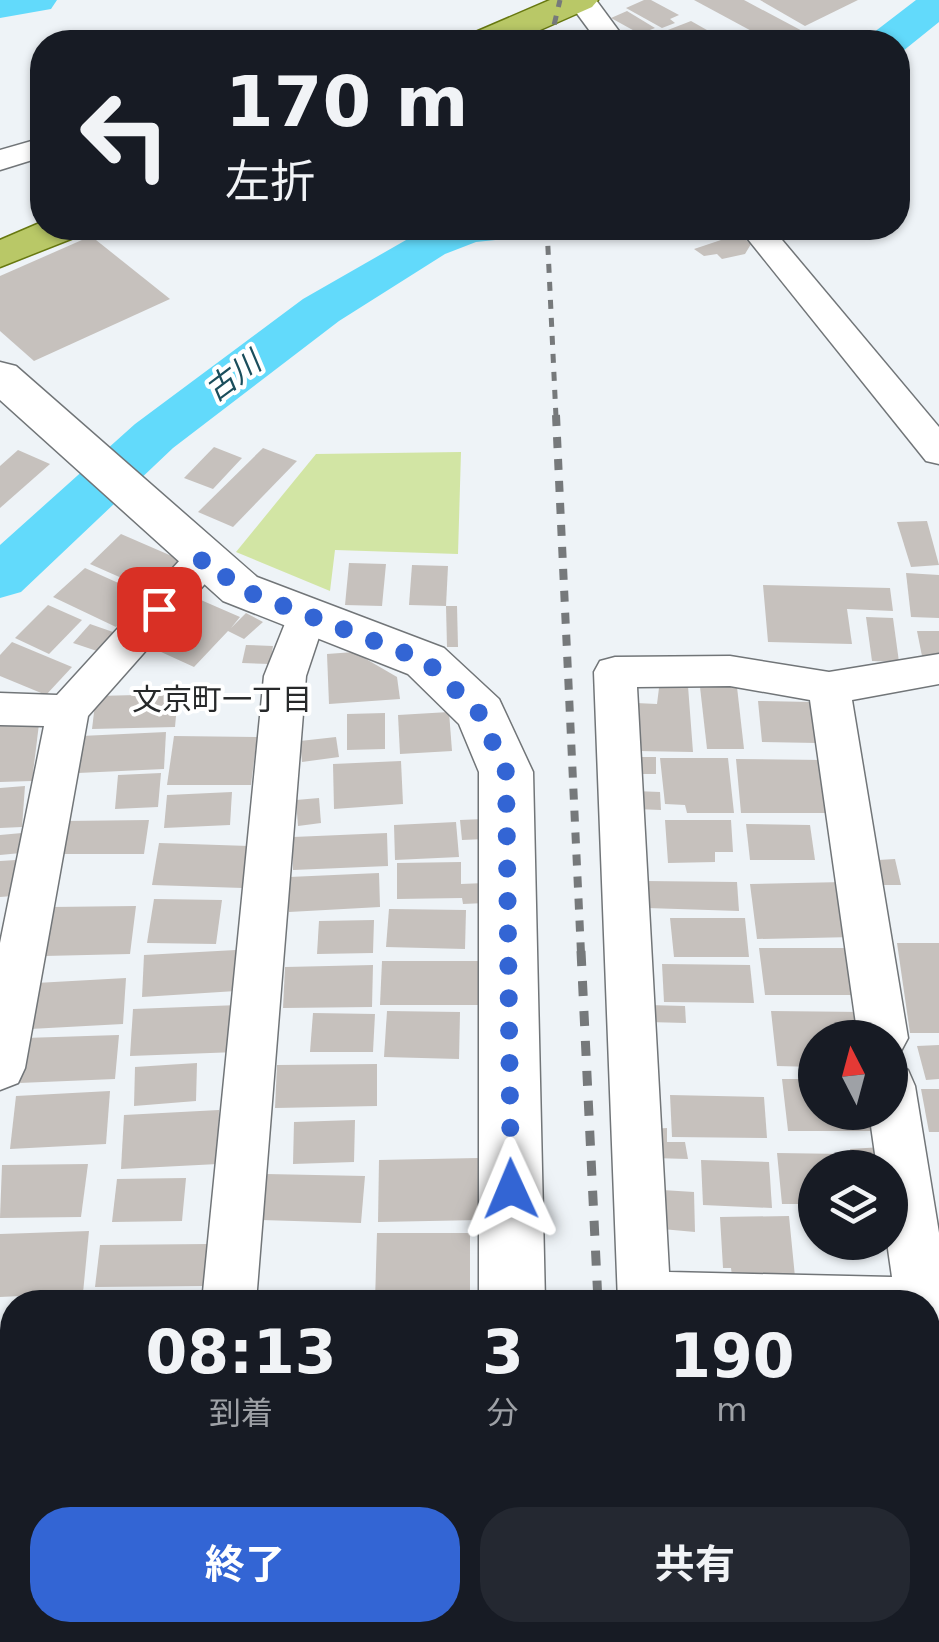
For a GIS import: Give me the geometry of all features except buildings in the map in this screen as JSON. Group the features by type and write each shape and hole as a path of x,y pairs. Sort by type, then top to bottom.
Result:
{"main road":[{"path":"512,30 581,0"},
{"path":"0,256 35,240"}],"street":[{"path":"581,0 605,30"},
{"path":"0,160 30,151"},
{"path":"766,240 922,405 939,452"},
{"path":"0,376 240,589 426,661 480,714 506,772 512,1290"},
{"path":"0,1068 68,711 204,558"},
{"path":"230,1290 285,676 306,616"},
{"path":"643,1290 615,672 730,671 829,688 939,669"},
{"path":"829,688 879,1020"},
{"path":"0,708 68,711"},
{"path":"897,1130 921,1290"}],"green space":[{"path":"461,452 458,554 335,550 330,591 236,552 316,454"}],"waterway":[{"path":"0,6 36,0"},
{"name":"古川","path":"903,30 939,2"},
{"name":"古川","path":"0,578 154,436 321,310 438,240"}],"railway":[{"path":"553,30 560,0"},
{"path":"548,240 556,417"},
{"path":"556,415 581,953"},
{"path":"581,951 597,1290"}],"district":[{"name":"文京町一丁目","path":"222,699"}],"route":[{"path":"159,609 204,558 240,589 426,661 480,714 506,772 511,1189"}]}
